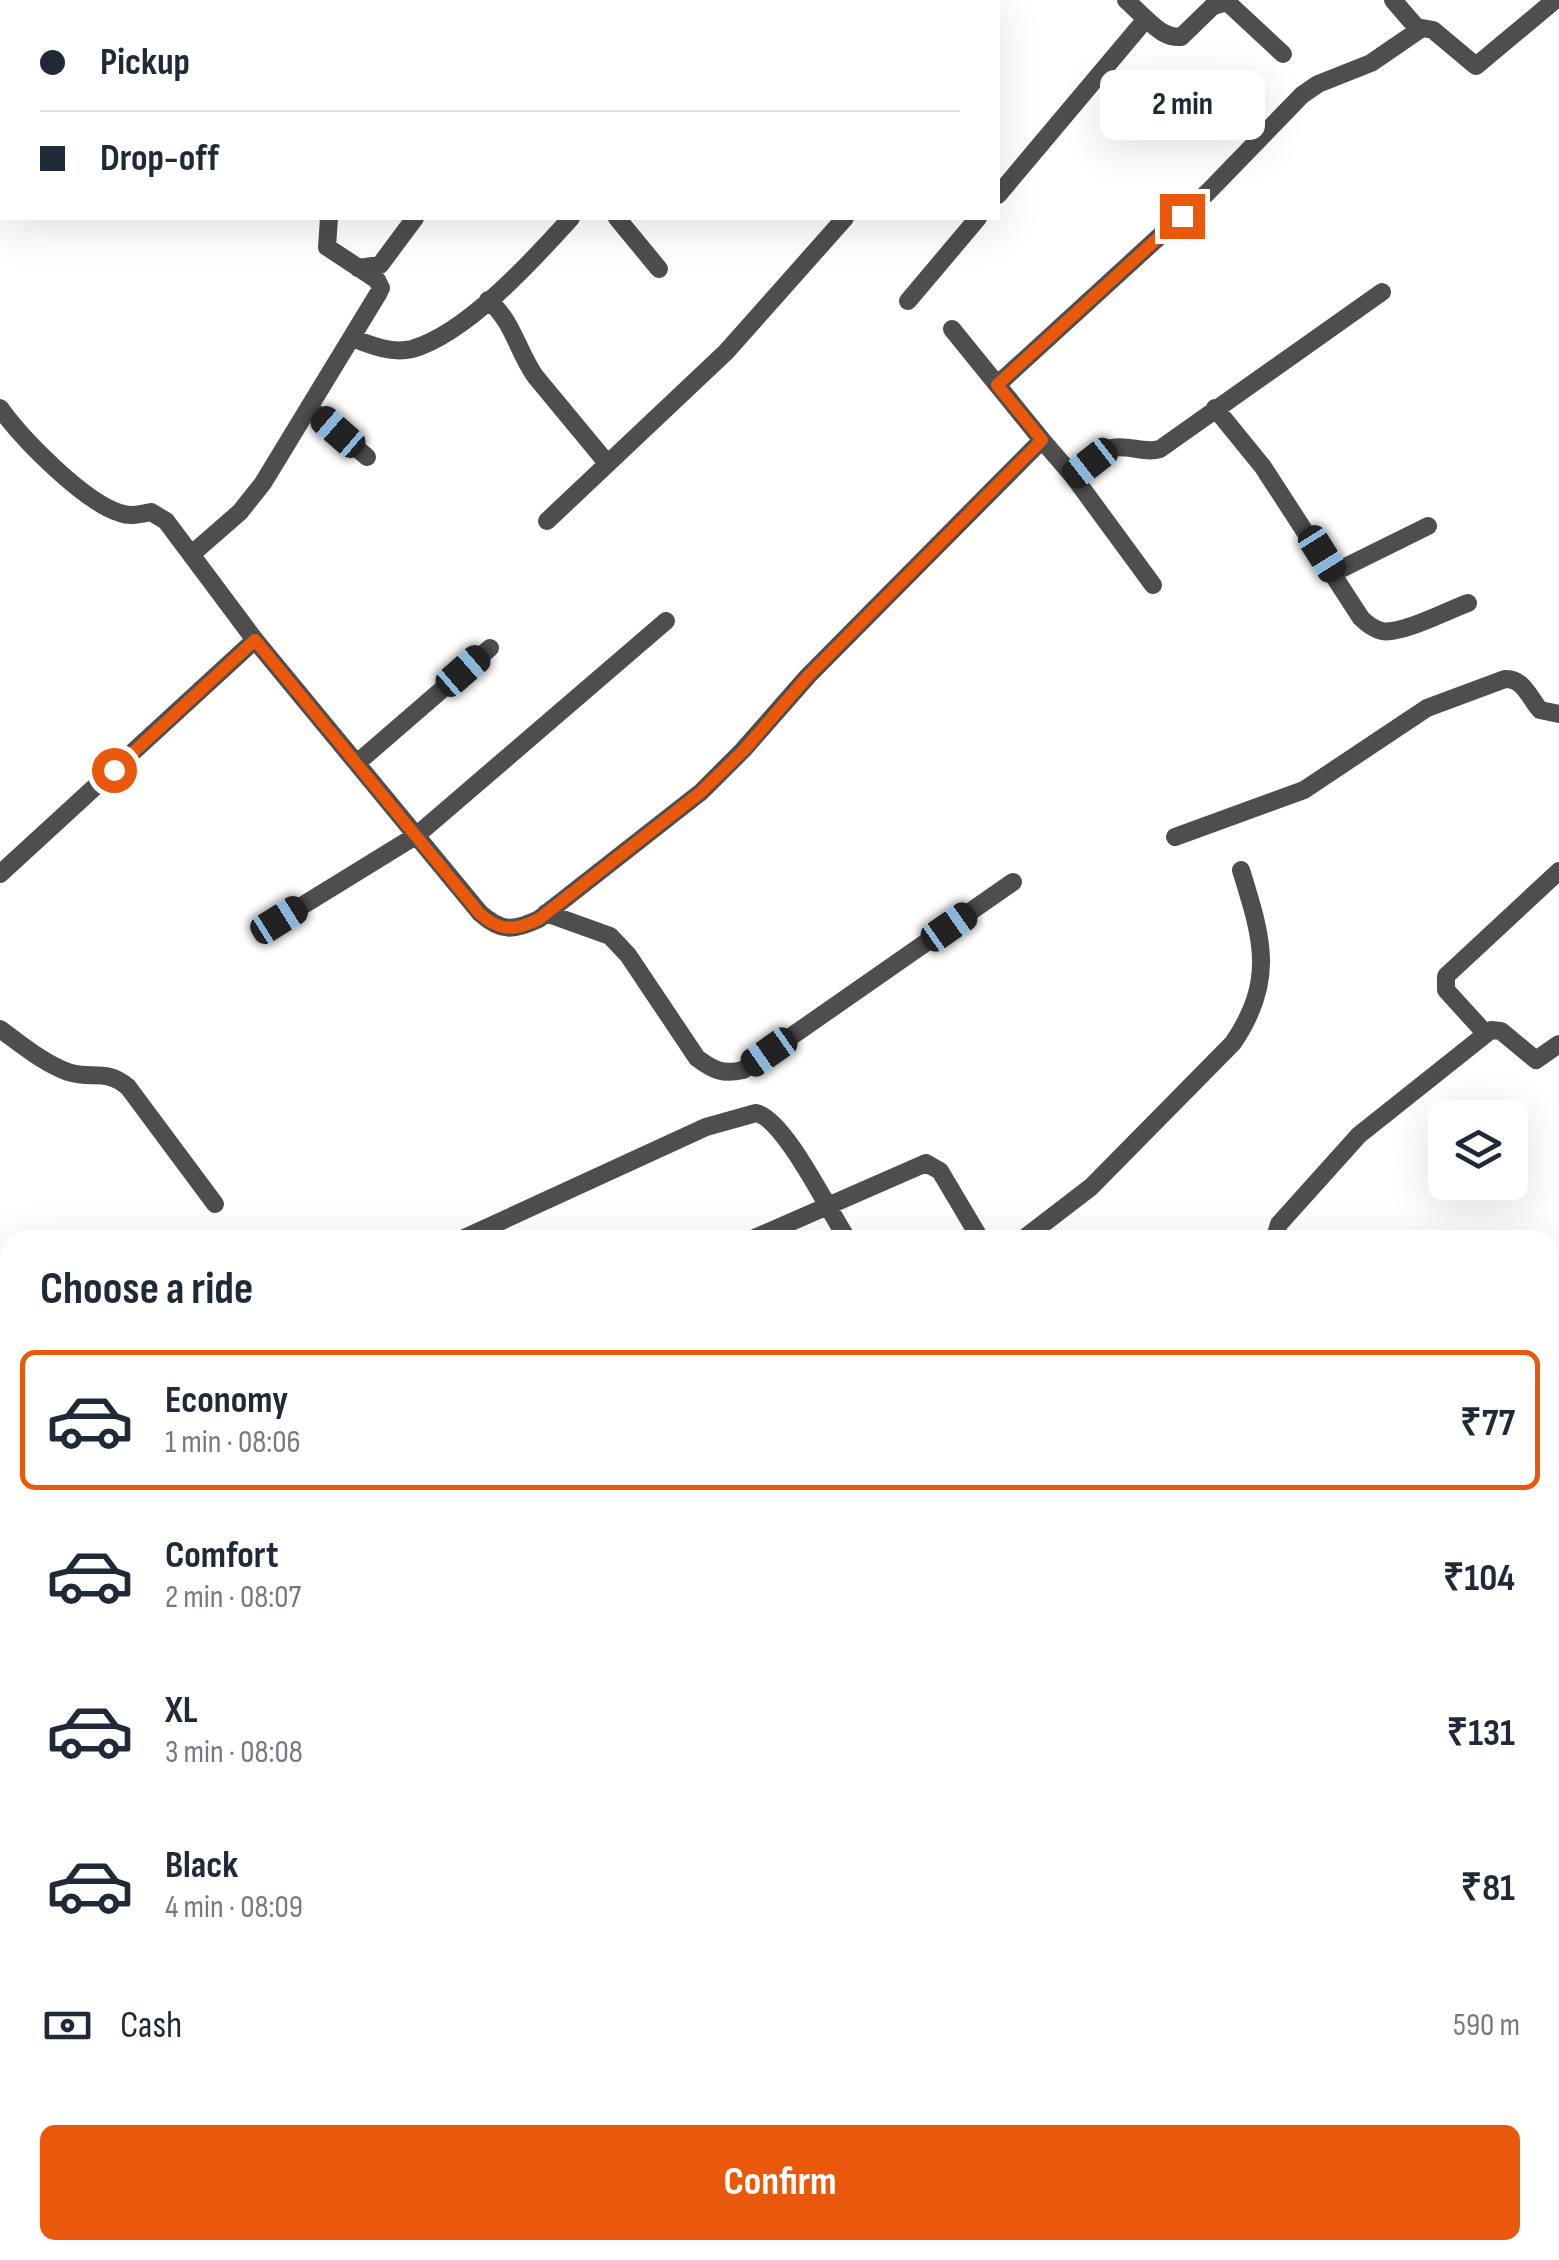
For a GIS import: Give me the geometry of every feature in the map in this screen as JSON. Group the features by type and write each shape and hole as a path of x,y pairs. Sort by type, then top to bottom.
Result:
{"street":[{"path":"1126,0 1172,38 1181,38 1212,6 1226,2 1283,54"},
{"path":"1393,0 1418,29"},
{"path":"997,385 1208,192 1302,95 1318,84 1371,63 1418,29 1432,30 1476,66 1555,0"},
{"path":"1000,193 1146,19"},
{"path":"193,553 252,498 380,288 376,280 327,247 329,220"},
{"path":"358,268 380,265 414,220"},
{"path":"352,338 388,350 409,350 433,340 488,300 569,220"},
{"path":"619,220 659,269"},
{"path":"548,521 726,352 843,220"},
{"path":"908,302 976,220"},
{"path":"1073,476 1115,446 1149,452 1160,449 1382,292"},
{"path":"488,300 509,322 535,376 608,463"},
{"path":"952,329 1073,476 1153,585"},
{"path":"309,407 367,457"},
{"path":"0,408 45,461 84,491 123,515 160,515 193,553 255,640 492,924 511,930 546,914 701,792 744,750 808,676 1042,440"},
{"path":"1215,408 1263,467 1361,618 1370,626 1385,632 1468,603"},
{"path":"1333,573 1428,526"},
{"path":"279,920 417,834 666,622"},
{"path":"0,874 255,640"},
{"path":"357,763 490,648"},
{"path":"1175,837 1304,790 1427,708 1505,679 1513,678 1522,684 1540,710 1559,714"},
{"path":"1035,1230 1090,1187 1233,1043 1249,1019 1260,989 1264,959 1241,870"},
{"path":"1486,1034 1446,990 1446,976 1559,871"},
{"path":"546,914 610,936 628,955 697,1058 712,1070 728,1074 743,1070 1013,882"},
{"path":"0,1029 66,1071 118,1078 215,1204"},
{"path":"1277,1230 1343,1150 1486,1034 1494,1029 1502,1032 1536,1060 1559,1044"},
{"path":"482,1230 706,1128 756,1112 771,1119 789,1142 841,1230"},
{"path":"774,1230 922,1164 940,1170 975,1230"}],"route":[{"path":"114,770 255,640 480,914 501,928 522,928 539,919 701,792 744,750 808,676 1042,440 997,385 1182,216"}]}
